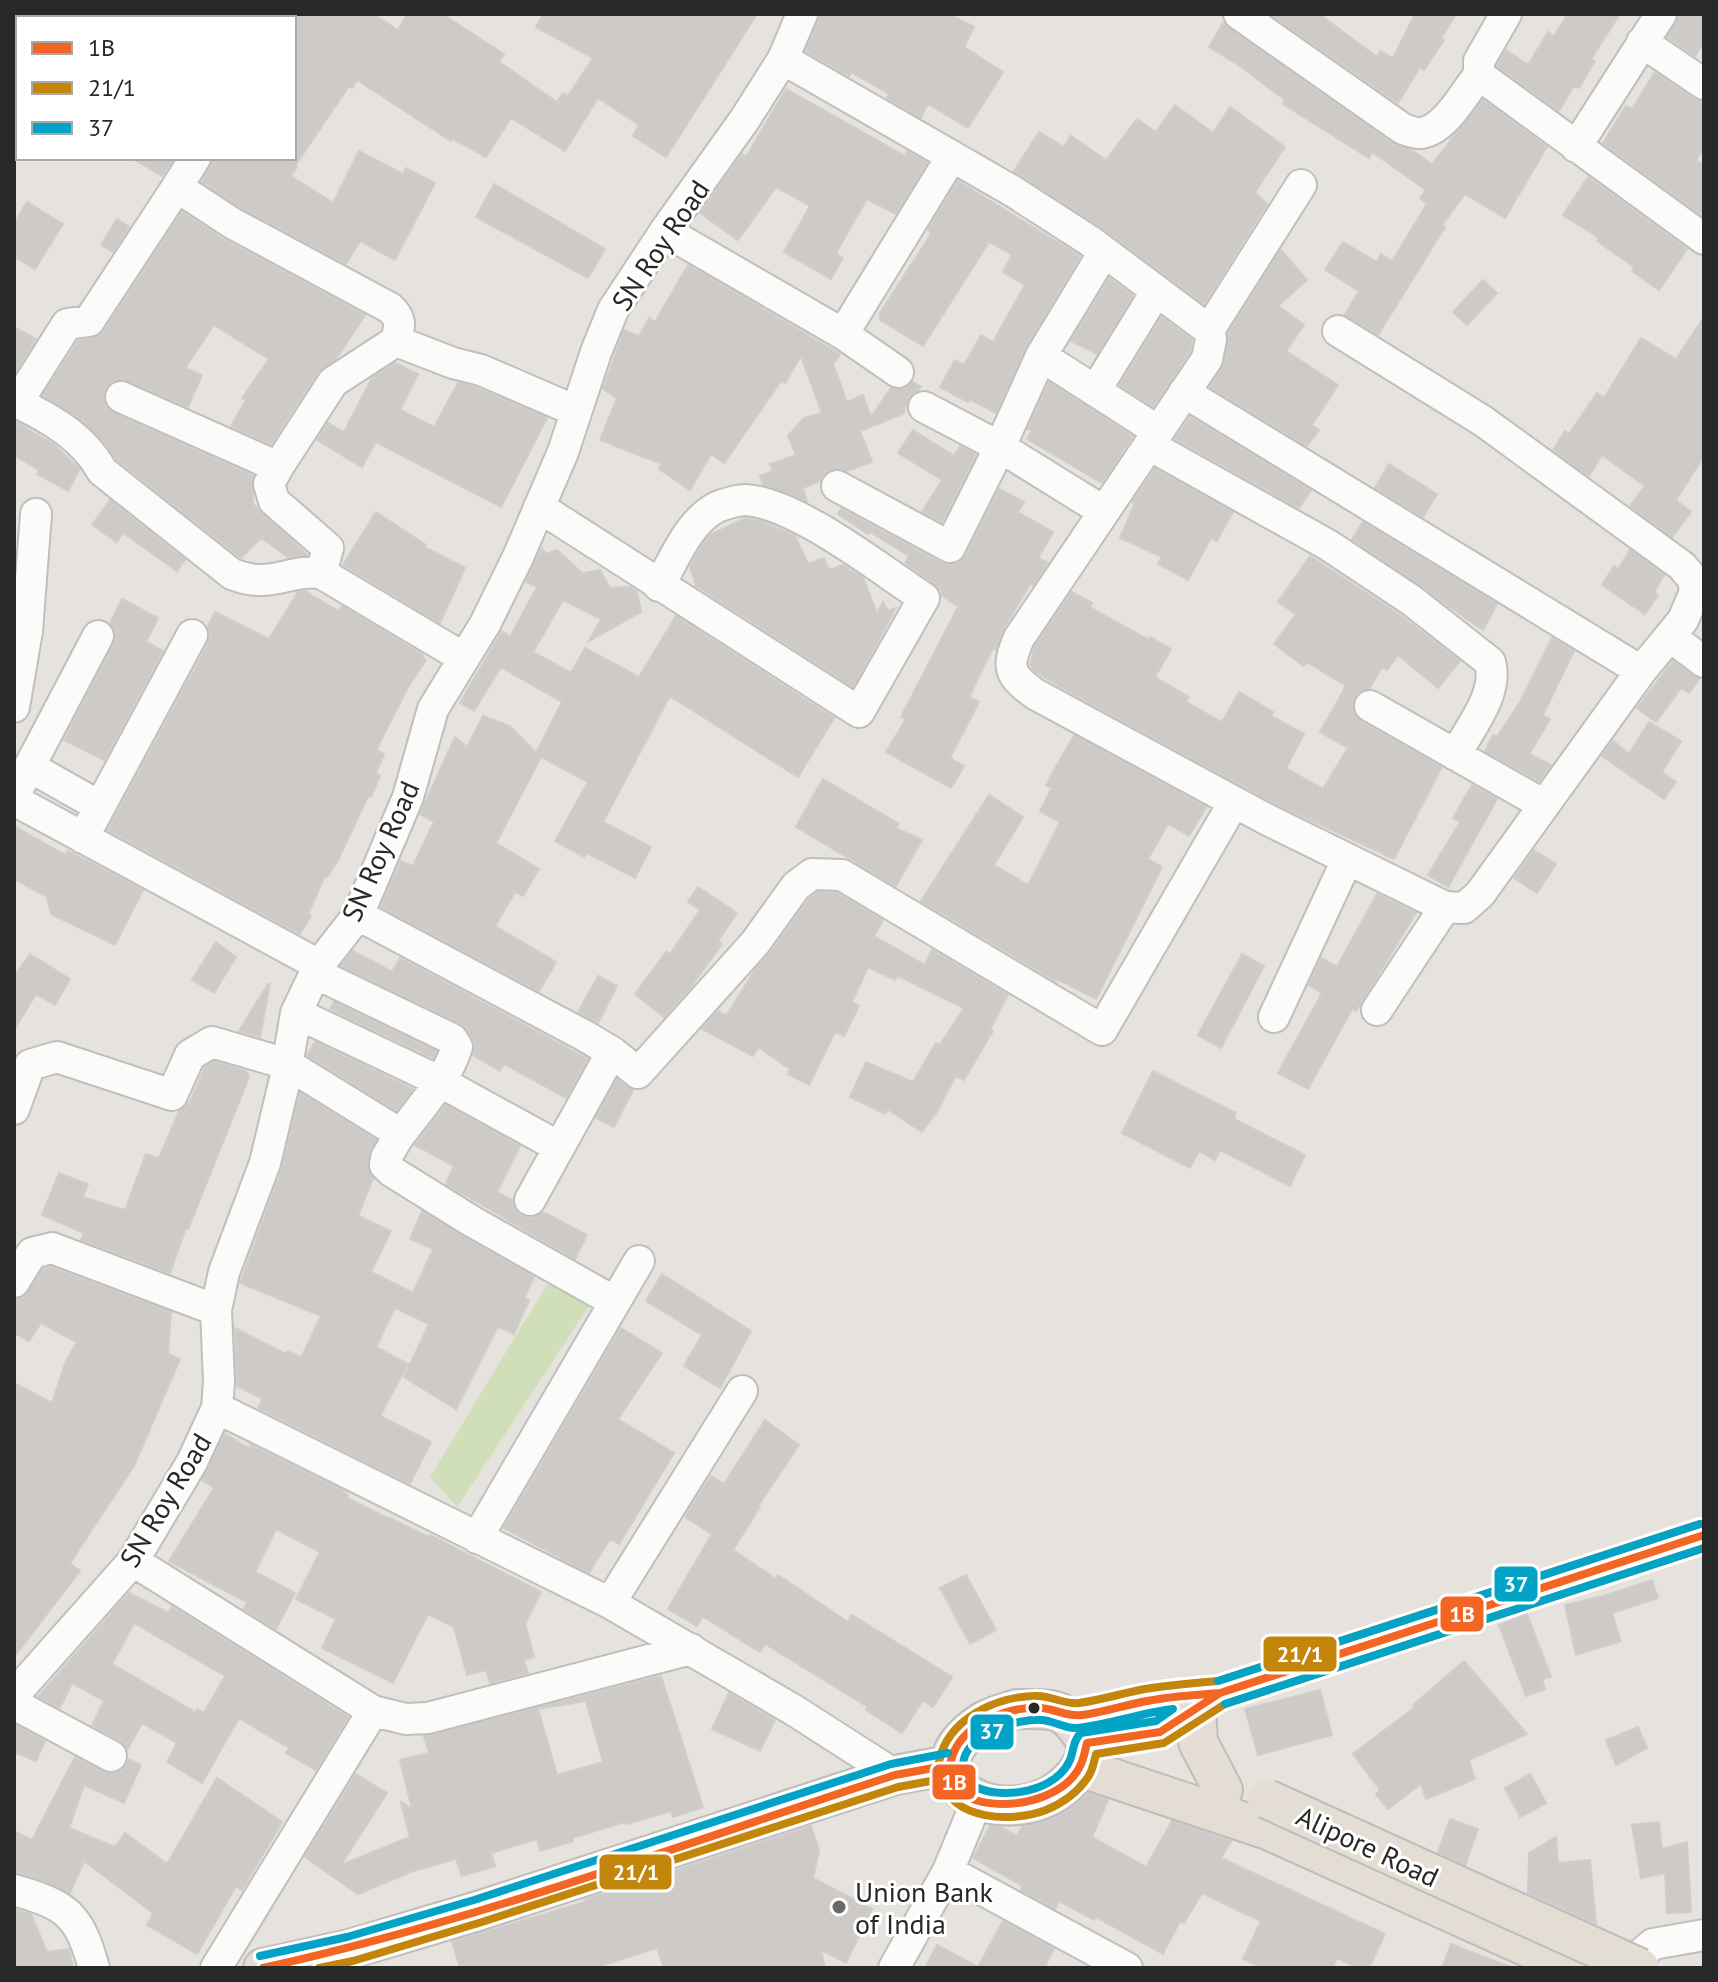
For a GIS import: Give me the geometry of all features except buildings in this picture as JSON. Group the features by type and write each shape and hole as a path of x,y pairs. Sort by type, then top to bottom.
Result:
{"main road":[{"path":"1208,1700 1196,1732 1201,1753 1223,1790"},
{"path":"1016,1709 1051,1709 1081,1745 1059,1792 1029,1804 995,1806 977,1801 956,1784 951,1777 950,1765 955,1746 983,1721 1016,1709"},
{"name":"Alipore Road","path":"1081,1745 1223,1790 1574,1968"},
{"name":"Alipore Road","path":"1081,1745 1267,1815 1640,1968"},
{"path":"263,1968 350,1949 478,1911 895,1775 950,1765"}],"street":[{"name":"SN Roy Road","path":"14,1695 133,1561 192,1462 217,1408 216,1310 224,1272 265,1163 296,1013 317,969 358,915 408,797 433,709 485,624 539,507 563,452 613,310 665,231 723,152 783,59 802,14"},
{"path":"1239,14 1403,129 1419,134 1434,129 1479,75 1479,61 1506,14"},
{"path":"1576,147 1661,14"},
{"path":"1642,42 1704,84"},
{"path":"783,59 1014,192 1104,252 1209,330 1211,339 1207,359 1019,638 1010,660 1015,679 1035,694 1347,860 1445,907 1464,908 1480,894 1641,671 1683,620 1695,592 1693,579 1682,566 1483,421 1338,331"},
{"path":"1479,75 1704,239"},
{"path":"843,334 952,156"},
{"path":"194,160 89,321 67,324 16,402 59,426 93,454 102,471 232,574 263,582 308,571 321,573 464,658"},
{"path":"1209,330 1301,185"},
{"path":"177,187 232,223 398,315 400,324 396,341 333,382 269,484 274,501 328,548 321,573"},
{"path":"665,231 843,334 898,372"},
{"path":"837,486 950,547 1041,356 1104,252"},
{"path":"1095,391 1156,292"},
{"path":"396,341 453,363 481,370 576,411"},
{"path":"1041,356 1095,391 1154,438 1411,600 1490,662 1494,675 1489,693 1455,755"},
{"path":"1184,392 1641,671"},
{"path":"121,397 278,467"},
{"path":"924,407 1000,447 1103,511"},
{"path":"539,507 659,586 859,712 924,598 795,517 765,504 744,500 716,508 693,527 659,586"},
{"path":"14,707 27,631 36,514"},
{"path":"83,838 192,635"},
{"path":"98,636 14,798 317,969 452,1039 457,1047 454,1057 397,1139 385,1165 473,1222 615,1302"},
{"path":"1671,637 1704,662"},
{"path":"1370,706 1544,805"},
{"path":"30,767 99,806"},
{"path":"358,915 612,1052 638,1073 755,943 796,886 812,874 842,875 1102,1030 1234,802"},
{"path":"1274,1017 1347,860"},
{"path":"1377,1010 1445,907"},
{"path":"296,1013 493,1108 559,1147"},
{"path":"14,1109 30,1065 57,1057 172,1095 190,1055 212,1042 287,1064 386,1124 394,1130 397,1139"},
{"path":"530,1200 612,1052"},
{"path":"14,1282 32,1253 52,1248 216,1310"},
{"path":"477,1538 639,1261"},
{"path":"610,1603 742,1391"},
{"path":"217,1408 610,1603 818,1725 895,1775"},
{"path":"1081,1745 1160,1732 1208,1700 1704,1535"},
{"path":"133,1561 373,1711 406,1719 428,1718 691,1649"},
{"path":"14,1704 111,1756"},
{"path":"216,1968 373,1711"},
{"path":"894,1968 948,1871 977,1801"},
{"path":"948,1871 1127,1968"},
{"path":"14,1890 49,1900 73,1916 87,1942 94,1968"},
{"path":"1625,1968 1653,1944 1704,1935"}],"green space":[{"path":"556,1270 595,1297 457,1507 430,1477"}],"transit line":[{"name":"21/1","path":"1700,1524 1218,1681 1145,1689 1079,1703 1038,1696 991,1705 976,1712 952,1733 939,1762 940,1777 947,1793 970,1811 1001,1817 1032,1814 1052,1807 1075,1792 1090,1774 1096,1754 1164,1743 1225,1704 1704,1548"},
{"name":"37","path":"1218,1681 1700,1524"},
{"name":"1B","path":"1220,1693 1704,1535"},
{"name":"37","path":"1225,1704 1704,1548"},
{"name":"1B","path":"1220,1693 1160,1732 1087,1743 1080,1766 1067,1783 1047,1795 1023,1802 998,1804 976,1800 959,1791 950,1775 953,1754 967,1733 990,1719 1016,1710 1041,1708 1082,1715 1156,1699 1220,1693"},
{"name":"37","path":"1173,1709 1156,1721 1081,1733 1063,1771 1042,1786 1029,1790 989,1792 972,1784 964,1772 966,1754 973,1745 1007,1725 1042,1720 1077,1728 1173,1709"},
{"name":"37","path":"260,1956 347,1937 474,1900 891,1764 948,1753"},
{"name":"1B","path":"263,1968 422,1928 660,1854 895,1775 950,1765"},
{"name":"21/1","path":"319,1968 353,1961 482,1922 898,1787 952,1777"}],"place":[{"name":"Union Bank of India","path":"839,1907"}]}
